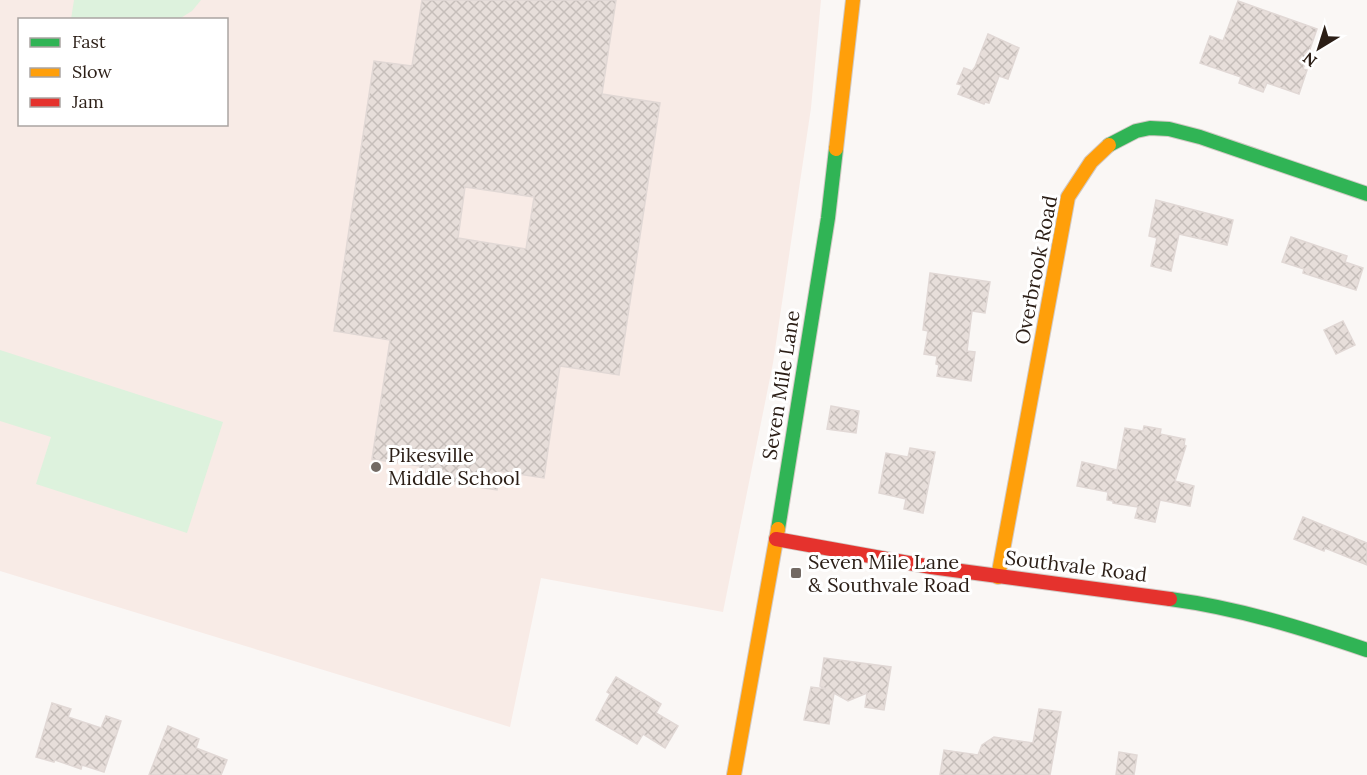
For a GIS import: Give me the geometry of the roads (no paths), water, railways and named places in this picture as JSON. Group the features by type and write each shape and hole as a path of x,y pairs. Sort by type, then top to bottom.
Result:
{"street":[{"name":"Seven Mile Lane","path":"734,775 776,538 828,218 853,0"},
{"name":"Overbrook Road","path":"998,577 1068,197 1078,176 1091,159 1109,144 1129,134 1150,128 1174,130 1367,194"},
{"name":"Southvale Road","path":"776,538 836,551 998,577 1149,594 1196,602 1287,623 1367,650"}],"place":[{"name":"Pikesville Middle School","path":"376,467"},
{"name":"Seven Mile Lane & Southvale Road","path":"796,573"}]}
